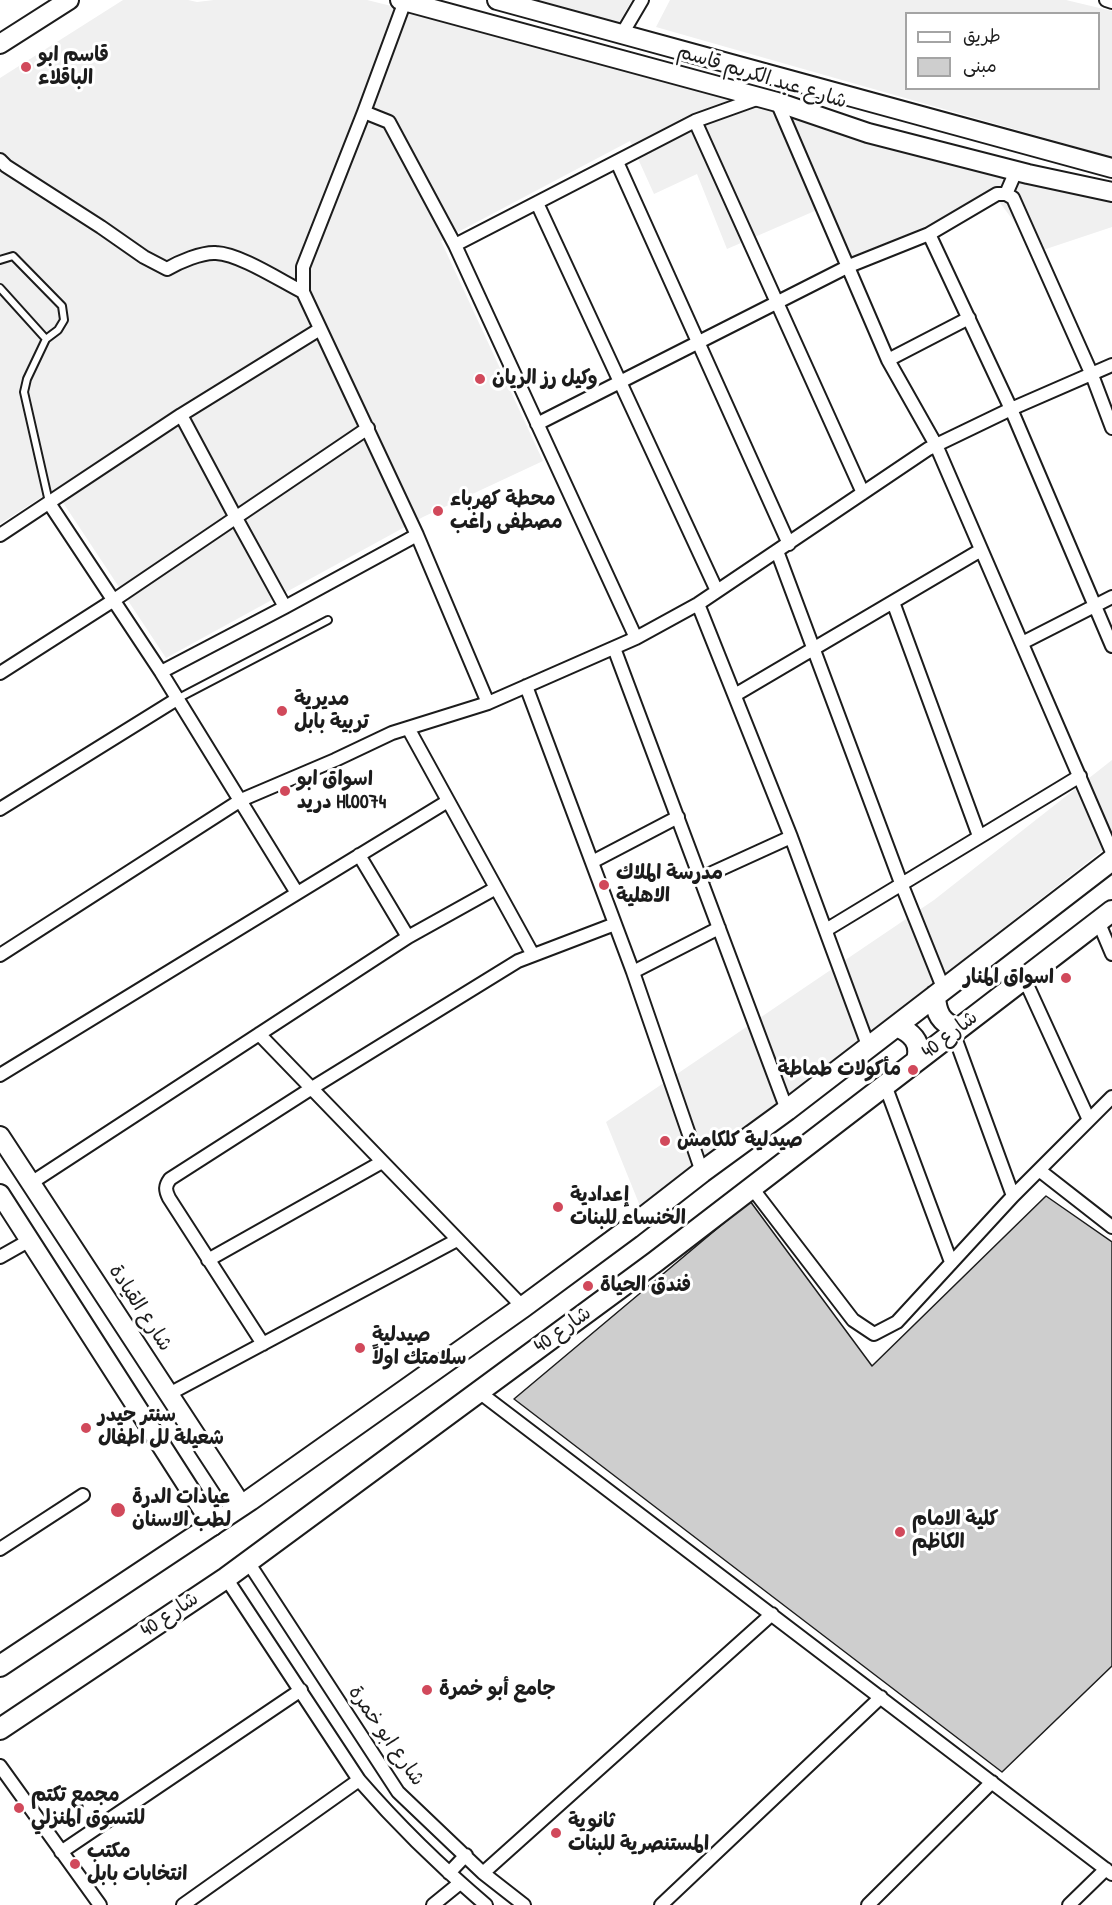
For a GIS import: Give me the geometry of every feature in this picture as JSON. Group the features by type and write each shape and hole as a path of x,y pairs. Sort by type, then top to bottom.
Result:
{"main road":[{"path":"0,44 69,0"},
{"name":"شارع عبد الكريم قاسم","path":"496,0 1112,168"},
{"name":"شارع عبد الكريم قاسم","path":"403,1 769,99 868,133 1111,193"},
{"name":"شارع 40","path":"0,1666 213,1526 523,1307 869,1048 1112,860"},
{"name":"شارع 40","path":"0,1729 248,1562 655,1262 1105,916"},
{"path":"940,993 939,1016 955,1031"},
{"path":"897,1026 909,1032 917,1041 919,1053 917,1060"},
{"name":"شارع القيادة","path":"0,1136 242,1506"},
{"path":"0,1194 213,1526"}],"street":[{"path":"622,34 642,0"},
{"path":"1106,0 1112,2"},
{"path":"403,1 364,112 303,267 303,292 417,535 488,703"},
{"path":"455,245 694,121 769,99 849,266 888,360 936,446 1112,852"},
{"path":"364,112 389,122 455,245 636,638"},
{"path":"694,121 863,493"},
{"path":"0,160 144,257 167,269 188,259 215,253 238,259 303,292"},
{"path":"617,162 789,544"},
{"path":"1006,194 1016,171"},
{"path":"537,424 849,266 929,234 997,194 1006,194 1013,198 1092,375 1112,428"},
{"path":"537,203 717,591"},
{"path":"929,234 1011,409 1112,646"},
{"path":"888,360 969,318"},
{"path":"0,535 181,415 320,329"},
{"path":"0,955 241,800 392,733 488,703 636,638 698,604 936,446 1011,409 1112,365"},
{"path":"181,415 285,607"},
{"path":"0,673 114,600 368,428"},
{"path":"49,503 161,672 297,893"},
{"path":"161,672 417,535"},
{"path":"735,695 981,550"},
{"path":"777,551 940,993"},
{"path":"1022,643 1112,597"},
{"path":"893,602 979,836"},
{"path":"698,604 826,930 869,1048"},
{"path":"614,648 787,1110"},
{"path":"526,686 633,972 702,1172"},
{"path":"0,809 177,699"},
{"path":"408,728 533,955"},
{"path":"826,930 1080,776"},
{"path":"0,1075 448,801"},
{"path":"592,862 678,817"},
{"path":"701,878 790,837"},
{"path":"359,855 408,938"},
{"path":"31,1183 408,938 496,888"},
{"path":"1105,916 1112,954"},
{"path":"263,1344 169,1198 166,1185 175,1175 518,961 615,924"},
{"path":"633,972 720,928"},
{"path":"1024,978 1089,1120"},
{"path":"955,1031 1013,1196"},
{"path":"259,1034 523,1307"},
{"path":"885,1085 951,1262"},
{"path":"752,1188 853,1320 874,1334 897,1322 1013,1196 1112,1097"},
{"path":"208,1260 382,1162"},
{"path":"1040,1170 1112,1227"},
{"path":"0,1257 30,1240"},
{"path":"169,1394 457,1240"},
{"path":"479,1392 1109,1871 1069,1905"},
{"path":"0,1549 83,1495"},
{"name":"شارع ابو خمرة","path":"248,1562 398,1792 483,1873 524,1905"},
{"path":"226,1578 359,1780 384,1809 449,1873 486,1905"},
{"path":"483,1873 772,1614"},
{"path":"61,1852 301,1690"},
{"path":"661,1905 881,1697"},
{"path":"0,1766 97,1904"},
{"path":"183,1905 359,1780"},
{"path":"868,1905 992,1782"},
{"path":"449,1873 466,1855"},
{"path":"433,1905 460,1883"}],"lane":[{"path":"0,260 13,256 62,306 64,320 58,330 46,339 27,380 24,392 49,503"},
{"path":"0,288 46,339"},
{"path":"177,699 328,620"}],"shaded area":[{"path":"123,0 197,2 367,0 729,89 1112,202 1112,227 1037,252 994,195 853,259 817,210 727,249 697,174 654,194 630,141 441,241 543,461 423,517 166,658 54,489 0,524 0,78"},
{"path":"521,0 632,0 615,30"},
{"path":"670,0 1066,0 1112,11 1112,157 656,27"},
{"path":"1112,760 1112,843 642,1211 606,1122 934,900"}],"building":[{"name":"كلية الامام الكاظم","path":"1046,1196 1112,1242 1112,1666 1002,1772 514,1399 750,1201 872,1366"}],"place":[{"name":"قاسم ابو الباقلاء","path":"26,67"},
{"name":"وكيل رز الريان","path":"480,379"},
{"name":"محطة كهرباء مصطفى راغب","path":"438,511"},
{"name":"مديرية تربية بابل","path":"282,711"},
{"name":"اسواق ابو دريد Hl0074","path":"285,791"},
{"name":"مدرسة الملاك الاهلية","path":"604,885"},
{"name":"اسواق المنار","path":"1066,978"},
{"name":"مأكولات طماطة","path":"913,1070"},
{"name":"صيدلية كلكامش","path":"665,1141"},
{"name":"إعدادية الخنساء للبنات","path":"558,1207"},
{"name":"فندق الحياة","path":"588,1286"},
{"name":"صيدلية سلامتك اولاً","path":"360,1348"},
{"name":"سنتر حيدر شعيلة لل اطفال","path":"86,1428"},
{"name":"عيادات الدرة لطب الاسنان","path":"118,1510"},
{"name":"كلية الامام الكاظم","path":"900,1532"},
{"name":"جامع أبو خمرة","path":"427,1690"},
{"name":"مجمع تكتم للتسوق المنزلي","path":"19,1808"},
{"name":"ثانوية المستنصرية للبنات","path":"556,1833"},
{"name":"مكتب انتخابات بابل","path":"75,1864"}]}
